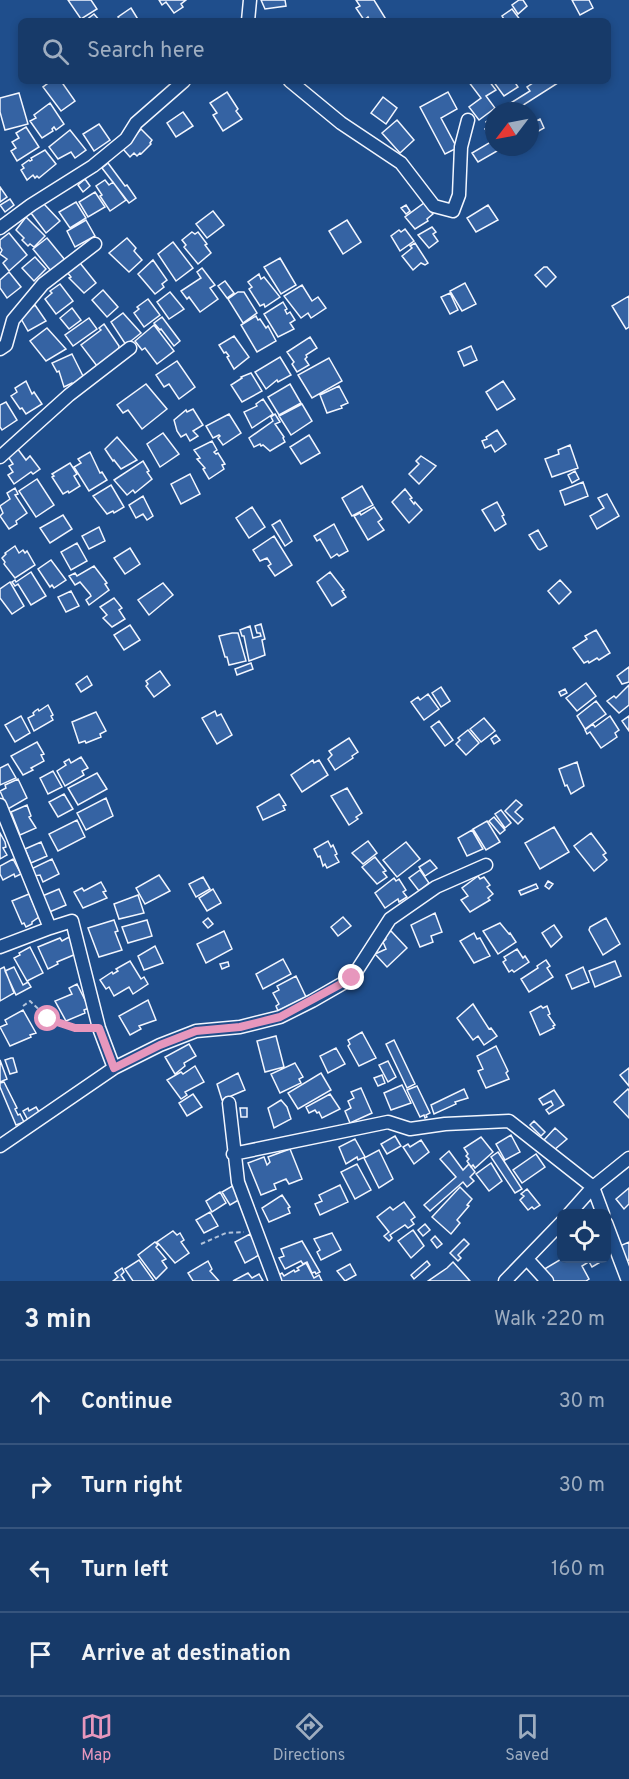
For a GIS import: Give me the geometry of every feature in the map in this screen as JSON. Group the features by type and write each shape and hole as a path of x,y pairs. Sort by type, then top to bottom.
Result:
{"street":[{"path":"248,18 250,0"},
{"path":"0,228 31,205 93,166 126,139 136,123 181,84"},
{"path":"294,84 341,123 401,163 434,206 453,211 459,195 461,147 468,120"},
{"path":"0,349 6,345 13,320 43,284 96,244"},
{"path":"0,457 69,395 130,348"},
{"path":"0,805 50,928"},
{"path":"0,1146 114,1068 160,1045 196,1031 240,1027 280,1017 352,978 390,919 436,887 486,865"},
{"path":"0,947 72,921 99,1028 114,1068"},
{"path":"229,1103 238,1182 275,1281"},
{"path":"233,1154 388,1122 410,1129 445,1124 509,1121 593,1187 601,1209"},
{"path":"573,1209 593,1187 629,1158"},
{"path":"505,1281 557,1226"},
{"path":"611,1236 628,1281"},
{"path":"527,1259 547,1281"}],"path":[{"path":"23,1006 30,1002 48,1019 75,1028 99,1028"},
{"path":"201,1244 225,1233 256,1231"}],"building":[{"path":"68,0 91,0 97,9 80,18"},
{"path":"159,0 186,0 181,4 183,7 174,13 166,2 162,5"},
{"path":"261,0 285,0 286,6 265,9"},
{"path":"356,0 374,0 385,18 363,18 356,8 360,6"},
{"path":"523,0 527,6 518,14 512,5"},
{"path":"572,0 589,0 593,8 580,15"},
{"path":"131,8 137,18 119,18"},
{"path":"512,9 519,18 503,18 502,16"},
{"path":"47,84 63,84 75,101 61,111 43,87"},
{"path":"470,84 491,84 496,90 486,96 490,102 485,102 485,116 479,120 469,107 481,98"},
{"path":"495,84 516,84 518,87 504,96"},
{"path":"532,84 556,84 528,102 512,102 530,91 527,87"},
{"path":"227,92 242,119 223,131 213,115 217,113 210,103"},
{"path":"448,92 457,109 441,118 457,148 445,154 420,107"},
{"path":"19,93 28,124 5,130 0,112 0,98"},
{"path":"383,97 397,108 386,124 371,113"},
{"path":"50,103 64,124 56,130 54,127 53,131 42,138 30,121"},
{"path":"183,112 193,126 176,137 167,123"},
{"path":"397,120 414,140 400,153 382,133"},
{"path":"539,120 544,128 539,131"},
{"path":"99,124 110,140 94,151 83,134"},
{"path":"26,127 39,147 17,161 11,151 16,148 12,142 19,138 16,133"},
{"path":"141,129 152,140 151,144 141,154 137,156 134,153 130,157 123,149"},
{"path":"70,130 86,150 75,158 71,152 58,159 49,147"},
{"path":"485,145 485,156 488,156 478,162 472,153"},
{"path":"45,150 56,164 39,178 33,175 27,180 21,170 24,168 22,165"},
{"path":"108,163 136,198 129,203 102,168"},
{"path":"85,179 90,186 83,192 78,185"},
{"path":"105,180 109,185 113,182 126,200 110,211 96,186"},
{"path":"0,187 7,197 0,202"},
{"path":"95,192 105,207 88,217 79,202"},
{"path":"10,199 14,205 5,212 0,205"},
{"path":"76,202 86,218 70,228 59,212"},
{"path":"43,203 60,221 46,233 31,213"},
{"path":"424,203 433,214 427,219 428,221 415,229 405,217"},
{"path":"406,205 410,211 406,214 401,208"},
{"path":"488,205 498,220 476,232 467,218"},
{"path":"213,211 224,225 207,238 196,224"},
{"path":"26,217 45,236 34,247 30,244 28,246 16,230"},
{"path":"86,220 95,236 75,247 67,231"},
{"path":"347,220 361,242 343,254 329,231"},
{"path":"432,227 436,232 433,234 438,241 429,248 418,235"},
{"path":"405,229 414,241 400,251 391,236"},
{"path":"192,232 195,234 198,232 211,253 198,264 184,247 186,245 182,240"},
{"path":"9,233 27,255 9,271 3,263 7,259 0,254 2,250 0,240"},
{"path":"47,238 65,260 51,271 33,249"},
{"path":"127,238 136,248 134,251 142,260 129,272 109,253"},
{"path":"173,242 193,268 176,281 158,254"},
{"path":"415,243 428,263 425,265 421,263 413,270 402,256"},
{"path":"35,257 46,269 34,281 22,268"},
{"path":"280,258 296,285 281,294 264,267"},
{"path":"153,260 167,280 162,284 164,287 155,294 138,274"},
{"path":"80,263 96,283 84,293 69,278 71,277 67,272"},
{"path":"547,267 556,277 546,287 535,275"},
{"path":"202,268 215,285 210,288 218,299 200,312 189,297 187,299 181,291 201,278 197,272"},
{"path":"9,272 21,287 7,298 0,288 0,280"},
{"path":"259,274 261,279 264,277 280,297 265,307 264,304 260,306 249,289 252,287 248,282"},
{"path":"225,281 234,293 227,298 218,286"},
{"path":"465,283 476,304 462,311 450,291"},
{"path":"60,284 73,301 56,314 45,299 52,293 50,291"},
{"path":"302,285 312,301 318,297 326,308 311,318 308,313 301,318 284,296"},
{"path":"103,290 118,307 107,317 92,300"},
{"path":"170,292 184,309 169,319 157,302"},
{"path":"238,292 244,292 257,313 243,323 228,299"},
{"path":"450,293 458,310 450,314 441,297"},
{"path":"629,296 629,327 626,329 612,306"},
{"path":"148,299 160,315 144,327 134,313 139,309 137,307"},
{"path":"283,302 287,314 290,312 295,320 290,323 294,329 278,337 264,314"},
{"path":"35,305 46,321 28,331 20,317"},
{"path":"72,308 81,320 69,329 60,318"},
{"path":"123,313 141,333 126,345 111,322"},
{"path":"256,316 266,328 268,326 276,341 257,352 241,325"},
{"path":"162,317 180,341 174,346 154,323"},
{"path":"89,318 97,329 73,346 65,335"},
{"path":"104,324 119,346 118,352 97,366 81,345 101,330 99,328"},
{"path":"154,325 174,351 157,364 145,348 142,350 135,341"},
{"path":"47,328 66,349 46,361 30,341"},
{"path":"234,336 249,357 234,369 227,357 229,356 219,345"},
{"path":"310,337 317,348 306,355 305,359 309,365 297,372 287,352"},
{"path":"471,346 477,360 464,366 458,352"},
{"path":"72,354 85,380 64,387 59,371 57,372 52,363"},
{"path":"280,357 291,375 278,382 277,380 266,389 255,372"},
{"path":"329,358 342,381 312,398 298,375"},
{"path":"177,361 195,387 179,399 169,384 164,387 156,375"},
{"path":"251,373 262,391 242,402 231,385"},
{"path":"26,381 32,394 34,392 42,404 26,414 11,396 17,392 15,388"},
{"path":"503,381 515,399 497,410 486,392"},
{"path":"146,384 167,409 142,429 128,410 123,413 117,405"},
{"path":"290,384 301,403 279,415 268,397"},
{"path":"339,386 348,403 341,406 342,408 327,413 320,395"},
{"path":"263,399 273,414 252,428 244,412 257,406 256,404"},
{"path":"6,402 17,420 2,430 0,405"},
{"path":"302,404 312,421 291,435 279,416"},
{"path":"193,409 203,425 193,431 198,436 190,441 186,434 181,437 174,420 186,410 187,412"},
{"path":"229,414 241,433 223,445 218,438 220,436 213,438 206,426"},
{"path":"275,414 280,422 275,424 285,442 270,451 260,444 254,447 249,438 273,421 271,417"},
{"path":"497,430 506,444 495,452 491,445 485,448 482,441"},
{"path":"163,433 179,454 160,467 147,444"},
{"path":"309,435 320,453 301,464 290,447"},
{"path":"117,437 137,460 121,469 105,449"},
{"path":"212,441 217,450 214,452 218,453 225,464 222,465 224,469 209,479 194,450"},
{"path":"570,445 578,468 552,477 545,459 559,454 558,450"},
{"path":"17,448 26,460 30,456 40,469 33,474 31,472 14,484 8,475 13,472 9,466 13,464 7,455"},
{"path":"90,452 100,473 102,472 107,480 89,491 74,467 81,463 78,459"},
{"path":"421,456 436,466 419,484 409,474 419,464 416,461"},
{"path":"143,461 152,479 135,493 133,490 127,495 114,480"},
{"path":"70,463 77,474 74,476 80,486 63,494 52,474"},
{"path":"575,471 579,479 572,483 568,475"},
{"path":"190,474 200,494 181,504 171,484"},
{"path":"37,479 54,505 36,517 19,491"},
{"path":"583,482 588,496 565,505 560,491"},
{"path":"111,485 124,507 107,514 93,496"},
{"path":"362,486 373,505 352,516 342,498"},
{"path":"15,488 18,494 15,495 27,513 9,529 0,516 3,513 0,506 10,499 7,493"},
{"path":"405,489 414,504 415,502 422,510 409,523 392,502"},
{"path":"607,494 619,516 597,529 590,516 604,508 598,498"},
{"path":"143,496 153,516 147,520 143,514 136,518 129,505"},
{"path":"497,502 506,524 495,531 482,510"},
{"path":"252,507 265,527 249,538 236,518"},
{"path":"374,507 382,519 378,522 384,530 368,540 354,516 360,513 361,515"},
{"path":"63,515 72,529 50,543 40,528"},
{"path":"280,520 292,541 285,546 272,525"},
{"path":"334,524 348,551 331,558 320,539 317,541 314,536"},
{"path":"99,527 105,541 89,549 82,536"},
{"path":"538,530 547,546 540,550 529,535"},
{"path":"274,536 292,565 275,576 268,566 271,564 267,558 260,561 253,550"},
{"path":"77,543 87,561 71,570 61,552"},
{"path":"15,546 19,553 23,550 25,553 27,551 35,565 15,578 2,558"},
{"path":"130,548 140,564 125,574 114,558"},
{"path":"51,560 66,580 54,588 52,585 50,587 38,569"},
{"path":"94,566 107,583 105,584 109,590 89,605 86,600 91,596 90,594 80,582 75,585 69,576 75,573 77,576"},
{"path":"31,572 46,596 31,605 18,584 15,586 12,582 15,580 16,582"},
{"path":"330,572 344,590 342,591 346,597 332,606 317,582"},
{"path":"560,580 571,592 559,604 548,591"},
{"path":"10,582 24,606 12,614 0,598 0,589"},
{"path":"163,583 173,595 149,615 138,600"},
{"path":"71,591 79,606 66,612 58,597"},
{"path":"114,598 122,608 119,610 125,619 112,627 103,618 107,615 100,607"},
{"path":"261,624 265,639 262,640 265,655 249,661 244,636 240,630 250,626 253,638 261,636 257,633 255,626"},
{"path":"130,625 140,640 124,650 114,635"},
{"path":"596,630 610,653 599,660 597,658 584,663 573,648 587,639 585,636"},
{"path":"238,633 246,661 229,665 219,636"},
{"path":"251,663 253,669 237,675 235,669"},
{"path":"629,667 629,682 622,684 617,676"},
{"path":"160,671 170,685 154,697 146,686 148,684 146,681"},
{"path":"87,676 92,685 81,692 76,684"},
{"path":"586,683 596,696 577,711 566,698"},
{"path":"629,685 629,705 619,713 607,701 614,696 616,698"},
{"path":"441,687 450,701 441,707 432,693"},
{"path":"565,689 567,693 561,696 559,692"},
{"path":"428,694 439,709 424,720 411,702 418,697 420,700"},
{"path":"596,701 606,714 585,729 577,716"},
{"path":"48,705 53,720 34,731 28,718 38,709 39,711"},
{"path":"215,711 217,716 221,714 232,735 217,744 202,718"},
{"path":"96,712 106,731 100,734 101,737 86,743 85,741 79,743 72,722"},
{"path":"21,716 30,733 15,742 5,725"},
{"path":"610,716 619,730 615,733 617,737 601,748 590,732 587,734 585,730 593,724 595,727"},
{"path":"629,716 629,731 622,721"},
{"path":"484,718 495,731 481,742 470,729"},
{"path":"439,721 453,740 445,746 431,727"},
{"path":"468,730 479,743 466,755 456,744 460,740 458,738"},
{"path":"496,735 500,740 494,744 491,739"},
{"path":"349,738 358,752 335,770 328,759 332,755 329,751"},
{"path":"37,742 44,754 41,755 44,761 23,775 11,756"},
{"path":"81,757 88,768 82,771 84,775 65,786 57,771 66,765 64,762 69,759 71,763"},
{"path":"313,760 314,763 319,760 328,775 302,792 291,775"},
{"path":"577,762 584,786 571,794 567,785 565,786 559,769"},
{"path":"8,764 16,778 0,785 0,768"},
{"path":"53,771 62,787 48,794 40,778"},
{"path":"97,773 107,789 78,805 68,788"},
{"path":"18,779 27,798 8,809 0,791 6,788 5,785"},
{"path":"347,788 362,813 349,825 331,796"},
{"path":"64,794 73,809 58,817 49,802"},
{"path":"279,794 286,805 283,806 285,810 263,820 257,807"},
{"path":"106,798 113,816 86,830 77,813"},
{"path":"516,800 522,805 515,812 523,819 518,824 505,811"},
{"path":"27,805 31,816 29,817 36,828 20,835 11,812"},
{"path":"501,810 511,823 505,828 495,814"},
{"path":"494,817 505,830 500,834 489,821"},
{"path":"77,820 85,837 58,851 49,834"},
{"path":"487,821 500,842 486,850 473,829"},
{"path":"554,827 569,852 540,869 525,843"},
{"path":"472,830 483,849 467,856 458,838"},
{"path":"0,833 5,842 6,847 3,848 7,855 0,859"},
{"path":"591,833 606,853 603,855 607,860 594,871 574,846"},
{"path":"328,841 331,847 333,845 339,862 327,868 325,864 323,866 320,856 318,857 314,849"},
{"path":"368,841 377,853 363,864 352,853"},
{"path":"41,842 47,856 31,863 25,849"},
{"path":"406,842 420,859 397,877 383,860"},
{"path":"375,857 386,871 383,872 387,877 377,884 362,867"},
{"path":"13,859 21,874 15,877 14,874 3,880 0,866"},
{"path":"52,859 59,874 43,882 40,875 34,876 31,869"},
{"path":"430,860 437,868 425,876 419,867"},
{"path":"420,870 429,883 419,891 409,878"},
{"path":"159,875 170,891 145,904 136,888"},
{"path":"478,876 480,879 484,877 490,885 487,887 493,894 488,898 490,900 470,912 461,900 468,896 462,888"},
{"path":"203,877 210,889 196,897 189,884"},
{"path":"394,878 396,881 399,879 406,890 403,892 407,897 399,902 398,899 385,908 375,893"},
{"path":"548,881 553,884 549,889 545,886"},
{"path":"101,882 107,898 83,908 74,892 82,888 84,891"},
{"path":"536,884 538,888 521,895 519,891"},
{"path":"59,889 66,905 47,913 40,897"},
{"path":"213,889 221,903 207,911 199,898"},
{"path":"29,894 39,917 26,927 24,923 22,924 12,901"},
{"path":"138,895 144,913 119,919 114,904"},
{"path":"435,913 442,932 431,936 433,942 420,947 411,925"},
{"path":"343,917 351,926 338,936 331,927"},
{"path":"208,918 213,924 208,928 203,922"},
{"path":"606,918 620,944 603,955 589,930 590,927"},
{"path":"114,920 118,931 115,932 122,950 99,957 88,928"},
{"path":"147,920 152,936 128,943 122,927"},
{"path":"500,923 516,942 498,954 483,931"},
{"path":"554,925 562,937 551,947 542,933"},
{"path":"224,931 232,949 206,963 197,944"},
{"path":"391,931 407,948 387,967 375,954 386,949 383,942 386,939 384,937"},
{"path":"474,933 477,939 480,938 490,956 474,963 460,941"},
{"path":"69,937 76,954 57,962 58,964 48,969 38,947 60,938 62,941"},
{"path":"155,946 163,963 144,970 138,956"},
{"path":"30,947 43,973 27,981 14,958"},
{"path":"517,949 529,962 514,972 512,970 509,972 503,962 506,960 504,957"},
{"path":"283,959 291,974 263,989 256,974"},
{"path":"546,960 550,966 547,968 553,977 529,992 521,979"},
{"path":"130,961 141,979 144,977 148,984 133,994 129,987 114,996 109,987 106,989 100,980 118,971 116,969"},
{"path":"615,961 621,976 595,987 589,971"},
{"path":"228,962 229,966 222,969 220,964"},
{"path":"4,967 14,993 0,1001 0,969"},
{"path":"14,967 23,985 28,982 31,987 16,995 5,971"},
{"path":"583,967 589,982 572,989 566,975"},
{"path":"296,976 306,997 278,1011 276,1006 279,1004 273,993 279,990 277,986"},
{"path":"77,984 89,1008 84,1010 85,1013 66,1021 55,1001 72,994 69,988"},
{"path":"148,1000 156,1020 139,1026 141,1029 130,1035 119,1016"},
{"path":"473,1004 489,1029 491,1028 497,1036 484,1045 478,1036 473,1040 457,1018"},
{"path":"541,1006 543,1008 547,1006 550,1014 548,1015 555,1025 554,1028 540,1035 530,1012"},
{"path":"23,1010 36,1033 10,1046 0,1027 7,1024 5,1020"},
{"path":"362,1032 376,1058 359,1066 348,1046 350,1044 348,1040"},
{"path":"276,1036 284,1067 265,1072 257,1041"},
{"path":"394,1040 415,1084 407,1088 386,1044"},
{"path":"189,1044 196,1056 184,1063 185,1066 175,1074 165,1057"},
{"path":"496,1046 508,1071 506,1073 509,1079 486,1088 478,1071 483,1069 477,1056"},
{"path":"336,1048 345,1064 328,1073 320,1056"},
{"path":"13,1058 17,1072 10,1074 5,1060"},
{"path":"0,1060 7,1079 0,1082"},
{"path":"388,1061 396,1077 388,1082 379,1065"},
{"path":"295,1063 303,1077 299,1079 301,1083 280,1093 271,1074"},
{"path":"195,1066 204,1082 185,1092 187,1095 181,1099 167,1080"},
{"path":"629,1068 629,1086 620,1075"},
{"path":"238,1073 245,1090 222,1100 217,1084"},
{"path":"321,1073 331,1090 298,1109 288,1093"},
{"path":"382,1075 385,1083 378,1086 374,1078"},
{"path":"4,1082 17,1108 15,1109 18,1115 20,1114 24,1122 16,1125 0,1087 0,1083"},
{"path":"402,1085 411,1103 391,1110 384,1093"},
{"path":"417,1086 430,1113 425,1118 424,1115 420,1117 407,1090"},
{"path":"361,1088 372,1113 350,1123 345,1111 351,1108 348,1101 354,1098 351,1092"},
{"path":"464,1089 468,1098 455,1102 456,1104 434,1114 431,1105"},
{"path":"628,1089 629,1091 629,1118 614,1102"},
{"path":"554,1090 564,1105 549,1114 546,1110 553,1105 551,1101 543,1105 539,1099"},
{"path":"193,1094 202,1107 187,1116 179,1103"},
{"path":"330,1094 340,1109 322,1118 315,1110 309,1113 306,1107"},
{"path":"281,1100 287,1107 291,1119 274,1128 268,1108"},
{"path":"36,1107 41,1115 29,1122 23,1111"},
{"path":"240,1108 247,1108 247,1117 241,1117"},
{"path":"534,1121 545,1132 541,1136 530,1125"},
{"path":"555,1128 567,1139 554,1150 544,1140"},
{"path":"511,1135 520,1152 505,1160 496,1144"},
{"path":"395,1136 401,1146 387,1154 381,1144"},
{"path":"481,1137 493,1152 475,1168 473,1165 471,1167 464,1148"},
{"path":"355,1139 365,1157 358,1160 357,1157 346,1164 339,1147"},
{"path":"421,1140 429,1152 414,1164 403,1147 408,1144 410,1147"},
{"path":"290,1149 302,1179 289,1184 286,1179 274,1184 276,1189 261,1195 248,1163 264,1157 267,1165 270,1162 268,1157"},
{"path":"379,1150 393,1179 379,1188 364,1158"},
{"path":"449,1151 463,1170 469,1164 475,1172 470,1177 474,1181 467,1187 463,1182 430,1211 424,1205 456,1177 440,1159"},
{"path":"498,1152 522,1189 515,1193 491,1157"},
{"path":"536,1154 545,1167 522,1183 513,1170"},
{"path":"491,1163 502,1181 489,1191 476,1174"},
{"path":"357,1164 371,1190 355,1199 341,1172"},
{"path":"234,1185 242,1198 230,1205 222,1192"},
{"path":"340,1185 348,1202 320,1215 315,1204 322,1201 319,1195"},
{"path":"460,1187 472,1199 457,1220 460,1223 451,1234 432,1217"},
{"path":"629,1188 629,1204 624,1209 616,1199"},
{"path":"527,1189 540,1205 534,1209 532,1207 528,1210 520,1200 524,1196 521,1194"},
{"path":"220,1192 226,1203 212,1212 206,1201"},
{"path":"282,1195 290,1207 288,1208 290,1213 269,1222 262,1208"},
{"path":"404,1202 415,1217 411,1220 414,1224 408,1228 405,1225 390,1235 392,1238 389,1241 384,1236 389,1232 377,1217 390,1207 393,1210"},
{"path":"210,1212 218,1226 204,1233 196,1220"},
{"path":"425,1224 430,1230 423,1236 418,1230"},
{"path":"413,1230 424,1246 411,1258 398,1241"},
{"path":"173,1231 177,1235 180,1233 184,1240 181,1242 189,1253 175,1263 157,1242"},
{"path":"332,1233 341,1250 321,1260 317,1252 320,1250 314,1239"},
{"path":"250,1234 261,1254 245,1263 235,1242"},
{"path":"435,1236 442,1244 437,1248 431,1240"},
{"path":"464,1239 469,1244 458,1255 461,1258 458,1261 450,1253"},
{"path":"302,1241 320,1272 316,1274 312,1273 307,1262 303,1264 301,1261 285,1269 279,1258 284,1256 281,1249"},
{"path":"155,1242 158,1245 156,1247 166,1259 162,1261 167,1268 156,1279 138,1255"},
{"path":"629,1242 629,1260 627,1261 613,1249"},
{"path":"139,1260 154,1281 133,1281 125,1269"},
{"path":"208,1261 212,1269 210,1271 219,1281 193,1281 188,1273"},
{"path":"427,1261 430,1265 414,1279 411,1275"},
{"path":"453,1262 470,1281 428,1281 447,1268"},
{"path":"557,1262 587,1263 582,1266 589,1279 586,1281 553,1281 541,1271"},
{"path":"306,1263 314,1278 319,1275 322,1281 277,1281 275,1277 282,1273 284,1276 294,1270 295,1272 299,1270 297,1268"},
{"path":"350,1264 356,1275 345,1281 337,1271"},
{"path":"122,1268 124,1272 121,1275 125,1281 113,1281 118,1277 115,1273"},
{"path":"248,1273 252,1278 259,1274 263,1281 233,1281"}],"route":[{"path":"48,1019 75,1028 99,1028 114,1068 160,1045 196,1031 240,1027 280,1017 352,978"}]}
